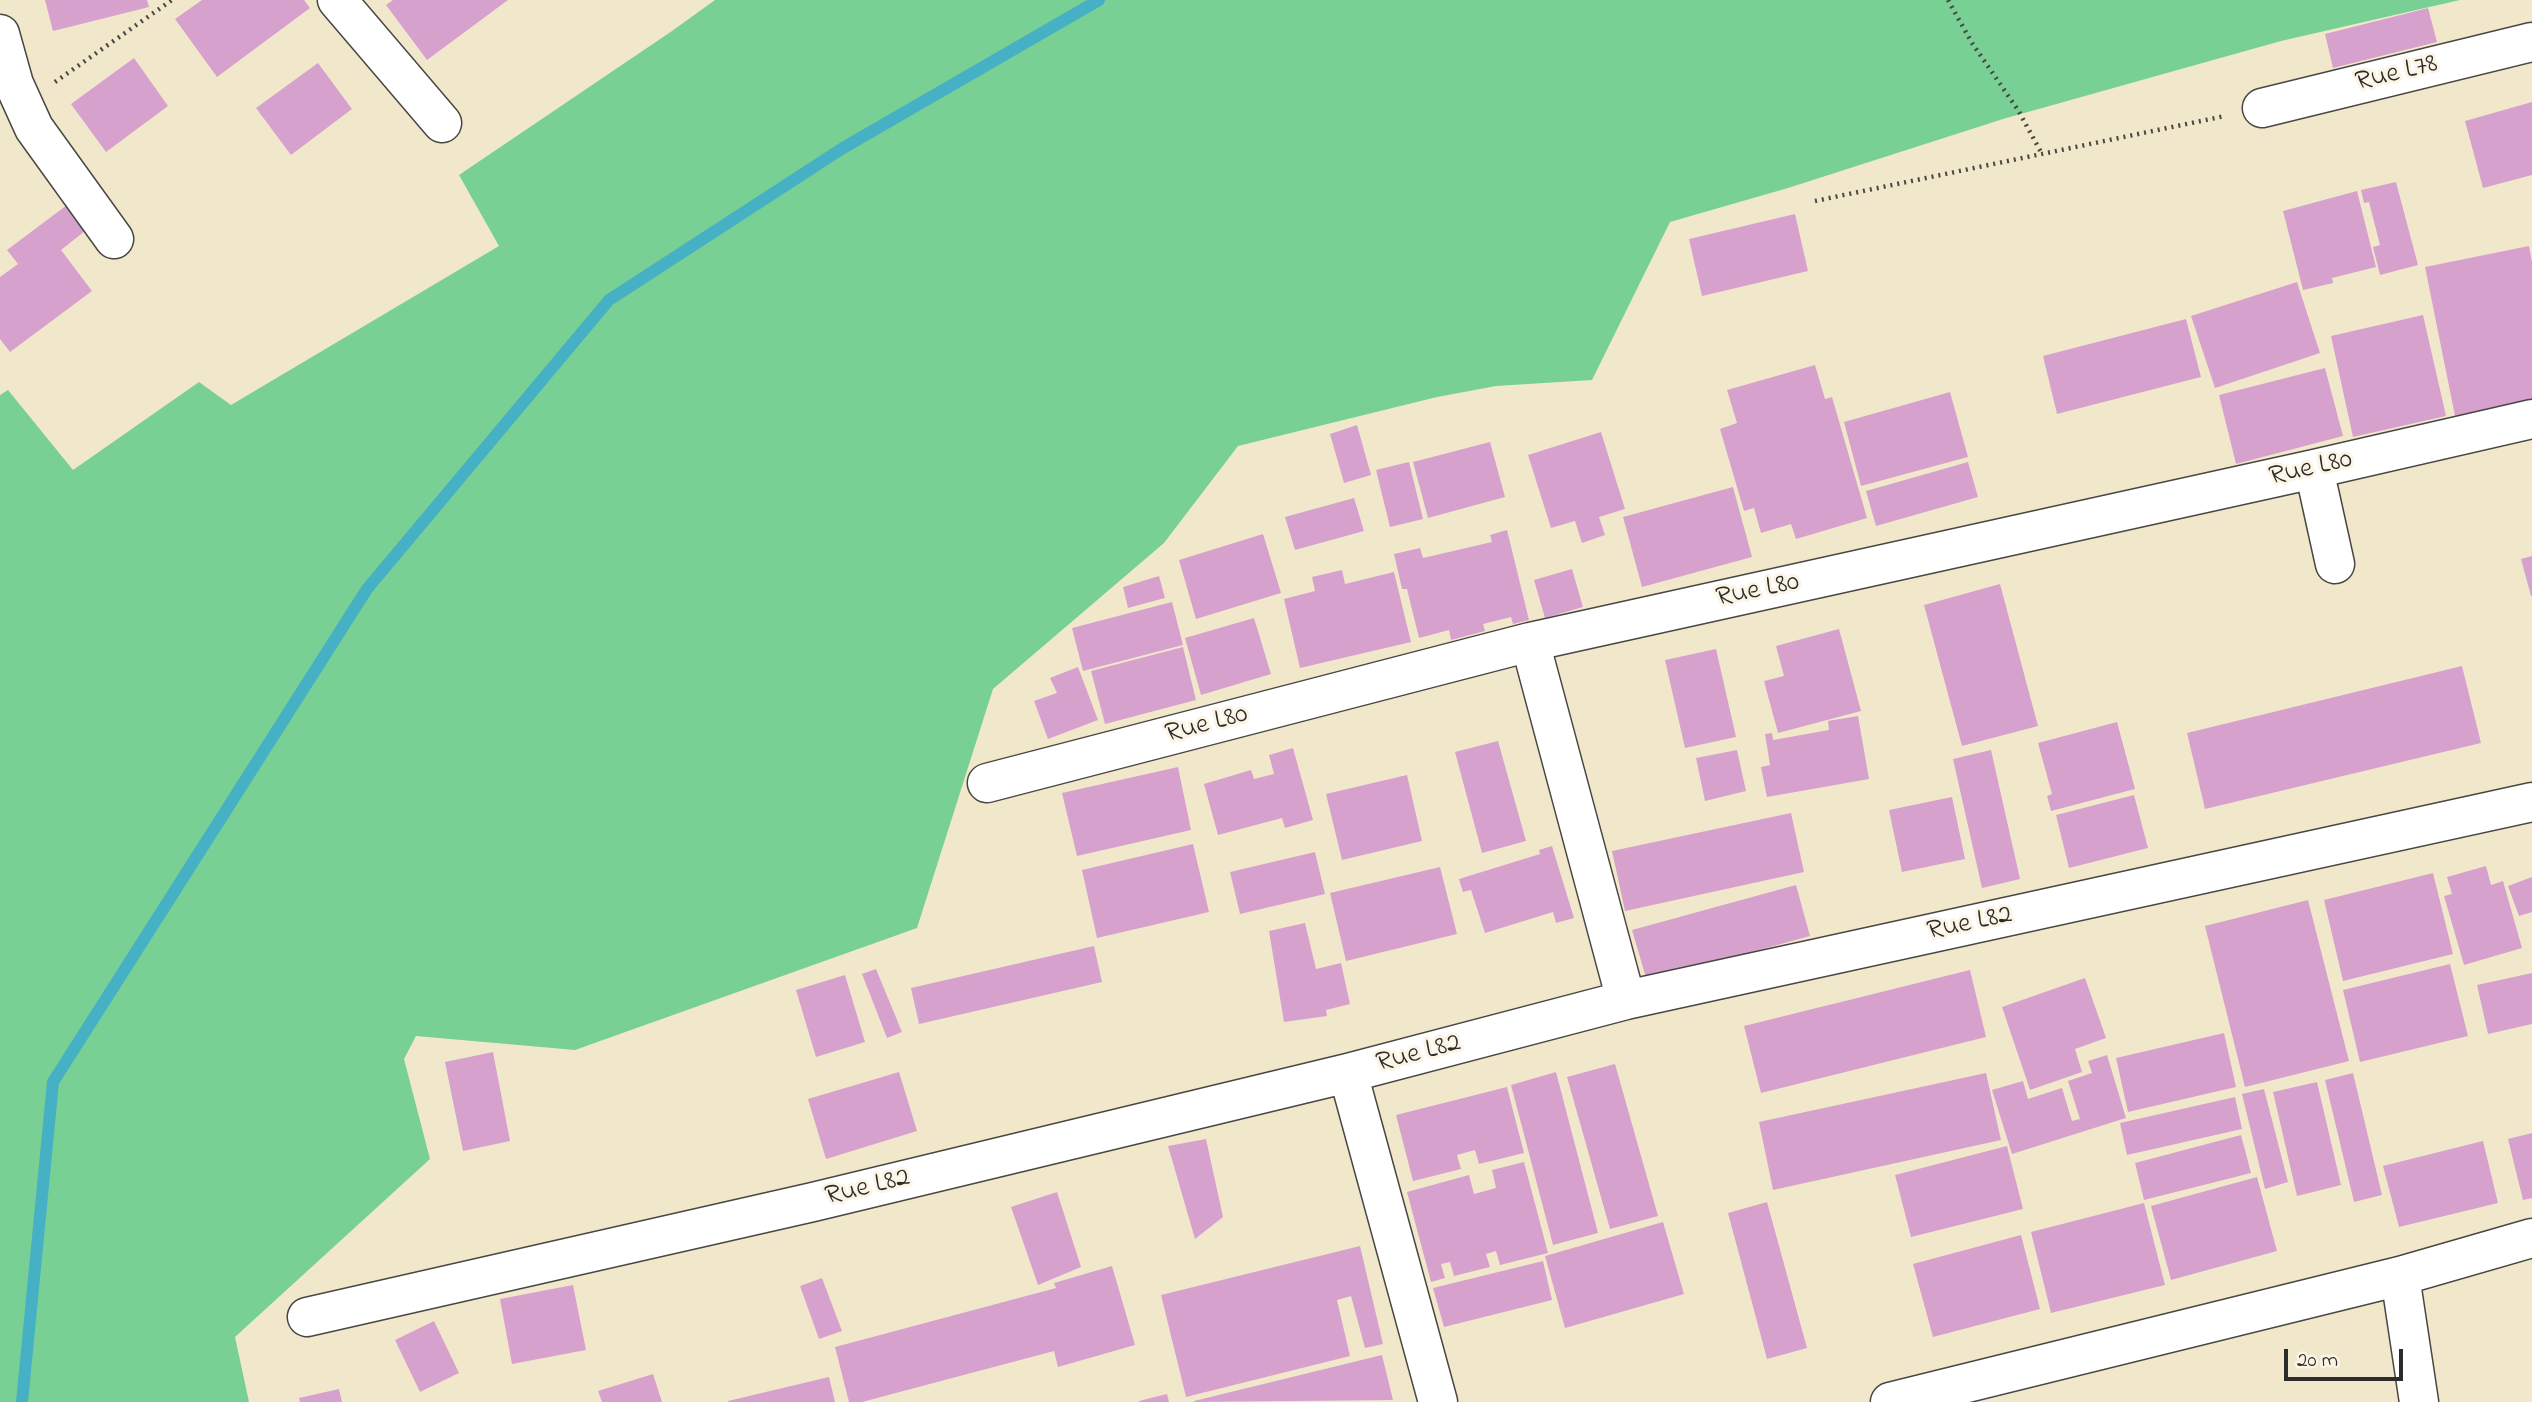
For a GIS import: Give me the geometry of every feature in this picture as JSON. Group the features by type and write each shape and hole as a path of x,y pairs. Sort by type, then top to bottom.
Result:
{"street":[{"path":"338,0 442,123"},
{"path":"0,34 7,63 34,128 114,239"},
{"name":"Rue L78","path":"2262,108 2532,43"},
{"name":"Rue L80","path":"987,783 1530,642 2532,419"},
{"path":"2314,469 2335,564"},
{"path":"1530,642 1626,1000"},
{"name":"Rue L82","path":"307,1317 800,1205 1348,1073 1626,1000 2532,802"},
{"path":"1348,1073 1438,1402"},
{"path":"1891,1402 2400,1276 2532,1238"},
{"path":"2400,1276 2419,1402"}],"path":[{"path":"22,104 172,0"},
{"path":"1948,0 1972,43 2018,110 2042,154"},
{"path":"1815,201 2262,108"}],"green space":[{"path":"715,0 2460,0 2281,41 2003,119 1788,188 1670,222 1592,380 1496,386 1437,397 1238,446 1164,543 993,689 917,928 575,1050 416,1036 404,1059 430,1159 235,1337 249,1402 0,1402 0,395 8,390 73,470 199,382 231,405 499,246 459,175"}],"building":[{"path":"45,0 147,0 149,7 53,31"},
{"path":"202,0 304,0 310,8 217,77 175,19"},
{"path":"393,0 508,0 427,60 386,5"},
{"path":"2428,8 2437,42 2333,68 2325,34"},
{"path":"134,58 168,106 106,152 71,104"},
{"path":"318,63 352,109 291,155 256,108"},
{"path":"2532,102 2532,175 2483,188 2465,121"},
{"path":"2396,182 2418,265 2380,275 2373,247 2380,245 2369,202 2364,203 2361,190"},
{"path":"2357,191 2376,267 2332,278 2333,283 2303,290 2283,211"},
{"path":"71,202 90,227 61,250 92,291 10,352 0,339 0,277 18,264 7,250"},
{"path":"1795,214 1808,271 1702,296 1689,239"},
{"path":"2529,246 2532,262 2532,400 2455,416 2425,267"},
{"path":"2297,282 2320,353 2215,388 2191,316"},
{"path":"2423,315 2446,416 2353,437 2331,336"},
{"path":"2186,319 2201,377 2057,414 2043,356"},
{"path":"1815,365 1825,399 1832,397 1867,518 1796,539 1791,524 1761,533 1754,508 1744,511 1720,429 1737,423 1727,390"},
{"path":"2325,368 2343,436 2236,464 2219,395"},
{"path":"1950,392 1968,457 1861,486 1844,422"},
{"path":"1357,425 1371,475 1344,483 1330,434"},
{"path":"1601,432 1625,509 1599,517 1605,535 1582,543 1575,521 1551,528 1528,455"},
{"path":"1490,442 1505,497 1428,518 1413,462"},
{"path":"1409,462 1423,519 1390,527 1376,470"},
{"path":"1968,462 1978,497 1876,526 1866,491"},
{"path":"1733,487 1752,557 1642,587 1623,517"},
{"path":"1354,498 1364,531 1295,550 1285,517"},
{"path":"1507,530 1529,620 1513,624 1511,617 1483,624 1485,631 1451,640 1449,630 1419,638 1407,589 1402,589 1394,554 1420,548 1423,558 1492,542 1490,535"},
{"path":"1263,534 1281,593 1196,619 1179,560"},
{"path":"2532,556 2532,596 2531,596 2521,559"},
{"path":"1572,569 1583,607 1545,618 1534,580"},
{"path":"1342,570 1345,584 1394,572 1411,642 1300,668 1284,599 1315,591 1312,577"},
{"path":"1159,576 1165,598 1128,608 1123,587"},
{"path":"2000,584 2038,726 1962,746 1924,605"},
{"path":"1172,602 1183,645 1083,671 1072,628"},
{"path":"1254,618 1271,674 1201,695 1185,638"},
{"path":"1839,629 1861,711 1778,733 1764,681 1784,676 1776,646"},
{"path":"1183,647 1196,700 1105,724 1091,671"},
{"path":"1716,649 1736,737 1685,748 1665,660"},
{"path":"2462,666 2481,743 2205,809 2187,733"},
{"path":"1078,667 1098,720 1048,739 1034,701 1057,693 1050,678"},
{"path":"1858,716 1869,779 1767,797 1761,767 1770,765 1765,734 1772,733 1773,740 1829,730 1828,721"},
{"path":"2117,722 2135,789 2051,811 2047,796 2052,794 2038,743"},
{"path":"1498,741 1526,841 1482,853 1455,752"},
{"path":"1293,748 1313,820 1285,828 1282,818 1218,835 1204,784 1251,770 1254,779 1274,774 1269,755"},
{"path":"1737,750 1746,791 1705,801 1696,758"},
{"path":"1991,750 2020,879 1982,888 1953,759"},
{"path":"1178,767 1191,830 1077,856 1062,793"},
{"path":"1407,775 1422,841 1342,860 1326,794"},
{"path":"2134,795 2148,848 2069,868 2056,815"},
{"path":"1952,797 1965,859 1902,872 1889,810"},
{"path":"1791,813 1804,872 1625,911 1612,851"},
{"path":"1193,844 1209,912 1097,938 1082,870"},
{"path":"1552,846 1574,918 1556,923 1553,912 1485,933 1471,890 1463,892 1459,879 1540,854 1539,850"},
{"path":"1315,852 1325,894 1240,914 1230,872"},
{"path":"2486,866 2491,885 2503,881 2522,948 2464,965 2444,896 2452,894 2447,877"},
{"path":"1440,867 1457,934 1346,961 1330,893"},
{"path":"2433,873 2453,954 2343,981 2324,900"},
{"path":"2532,877 2532,912 2519,916 2508,886"},
{"path":"1796,885 1810,936 1647,981 1632,930"},
{"path":"2308,900 2349,1061 2245,1087 2205,926"},
{"path":"1305,923 1316,969 1341,963 1350,1004 1326,1010 1327,1016 1284,1022 1269,931"},
{"path":"1094,946 1102,982 919,1024 911,988"},
{"path":"2450,964 2468,1036 2360,1062 2343,990"},
{"path":"876,969 902,1032 887,1038 862,974"},
{"path":"1970,970 1986,1037 1761,1093 1744,1026"},
{"path":"2532,973 2532,1024 2488,1034 2477,985"},
{"path":"845,975 865,1042 816,1057 796,990"},
{"path":"2085,978 2106,1038 2075,1049 2082,1072 2030,1090 2002,1007"},
{"path":"2224,1033 2236,1087 2128,1112 2116,1058"},
{"path":"493,1052 510,1141 463,1151 445,1062"},
{"path":"2107,1055 2126,1118 2012,1154 1992,1090 2023,1081 2028,1099 2062,1088 2072,1121 2080,1119 2068,1081 2092,1073 2088,1061"},
{"path":"1615,1064 1658,1216 1610,1229 1567,1077"},
{"path":"899,1072 917,1131 826,1159 808,1099"},
{"path":"1556,1072 1598,1233 1553,1245 1511,1085"},
{"path":"1986,1073 2001,1140 1773,1190 1759,1122"},
{"path":"2353,1073 2382,1195 2354,1202 2325,1080"},
{"path":"2317,1082 2341,1185 2297,1196 2273,1092"},
{"path":"1507,1087 1524,1153 1479,1164 1475,1150 1457,1155 1461,1169 1413,1181 1396,1115"},
{"path":"2264,1089 2288,1182 2265,1189 2242,1094"},
{"path":"2235,1097 2242,1129 2127,1155 2120,1123"},
{"path":"2532,1133 2532,1198 2523,1200 2508,1139"},
{"path":"2241,1135 2251,1173 2144,1200 2135,1163"},
{"path":"1206,1139 1223,1217 1195,1239 1168,1146"},
{"path":"2483,1141 2498,1203 2399,1227 2383,1166"},
{"path":"2007,1146 2023,1209 1911,1237 1895,1175"},
{"path":"1524,1162 1548,1253 1500,1265 1496,1251 1486,1254 1490,1267 1454,1276 1450,1262 1441,1264 1445,1278 1431,1282 1407,1192 1469,1175 1474,1194 1496,1188 1492,1170"},
{"path":"2257,1177 2277,1251 2171,1280 2151,1206"},
{"path":"1057,1192 1081,1267 1038,1285 1011,1207"},
{"path":"1767,1202 1807,1348 1767,1359 1728,1213"},
{"path":"2144,1203 2165,1285 2051,1313 2031,1232"},
{"path":"1663,1222 1684,1294 1565,1328 1545,1256"},
{"path":"2021,1235 2040,1309 1933,1337 1913,1264"},
{"path":"1360,1246 1383,1344 1365,1348 1351,1296 1337,1300 1350,1356 1186,1397 1161,1295"},
{"path":"1543,1261 1552,1300 1444,1327 1433,1288"},
{"path":"1112,1266 1135,1345 1058,1367 1054,1351 862,1402 849,1402 835,1347 1056,1288 1054,1283"},
{"path":"822,1278 842,1331 819,1339 800,1286"},
{"path":"573,1285 586,1350 512,1364 500,1299"},
{"path":"434,1321 459,1373 420,1392 395,1340"},
{"path":"1382,1355 1393,1400 1194,1402 1194,1401"},
{"path":"653,1374 662,1402 602,1402 598,1391"},
{"path":"829,1377 835,1402 728,1402 728,1401"},
{"path":"339,1389 342,1402 300,1402 299,1398"},
{"path":"1167,1394 1169,1402 1139,1402 1139,1401"}],"waterway":[{"path":"22,1402 53,1082 367,589 609,300 843,148 1099,0"}]}
